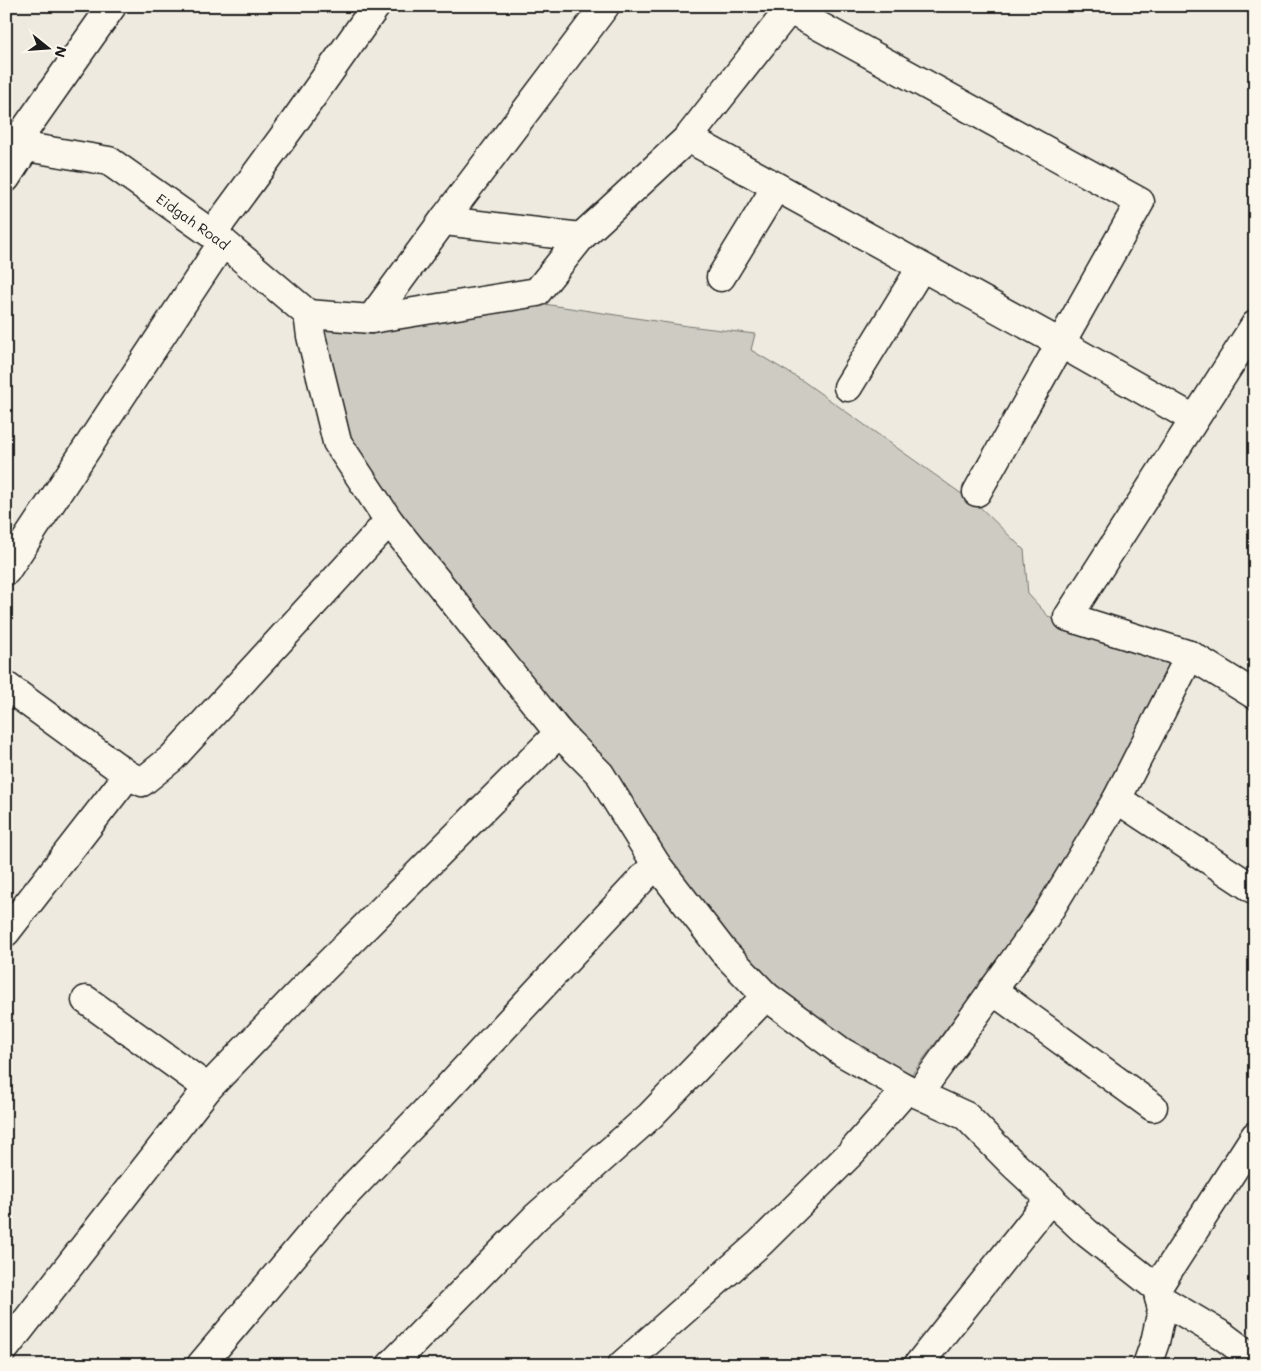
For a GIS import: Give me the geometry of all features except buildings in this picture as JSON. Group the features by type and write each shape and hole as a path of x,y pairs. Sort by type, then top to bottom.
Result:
{"street":[{"path":"6,178 17,141 112,6"},
{"path":"6,571 218,238 376,6"},
{"path":"371,319 605,6"},
{"path":"977,492 1140,202 791,8 688,138 580,237 537,292 371,319 308,314 310,336 337,442 388,521 559,733 600,774 656,864 722,951 766,996 842,1052 913,1091 966,1116 1087,1233 1158,1293 1223,1336 1255,1360"},
{"path":"688,138 1194,419"},
{"name":"Eidgah Road","path":"17,141 109,161 218,238 308,314"},
{"path":"721,277 776,187"},
{"path":"445,218 453,222 580,237"},
{"path":"848,387 921,268"},
{"path":"1255,325 1068,617 1190,654 1255,695"},
{"path":"6,686 128,775 142,782 172,758 388,521"},
{"path":"622,1365 760,1243 913,1091 992,990 1044,919 1117,799 1190,654"},
{"path":"6,1347 208,1088 306,986 559,733"},
{"path":"6,932 128,775"},
{"path":"1117,799 1255,890"},
{"path":"201,1365 340,1200 424,1113 656,864"},
{"path":"992,990 1153,1107"},
{"path":"391,1365 536,1217 650,1116 766,996"},
{"path":"86,1000 208,1088"},
{"path":"1147,1365 1155,1342 1162,1310 1158,1293 1255,1136"},
{"path":"918,1365 1051,1198"}],"shaded area":[{"path":"544,304 688,326 755,334 751,350 803,381 980,507 1024,550 1028,594 1049,617 1086,634 1172,658 1167,674 1078,848 980,984 912,1074 865,1056 808,1015 738,948 680,874 626,799 594,749 437,569 359,452 339,411 323,329 381,327"}]}
